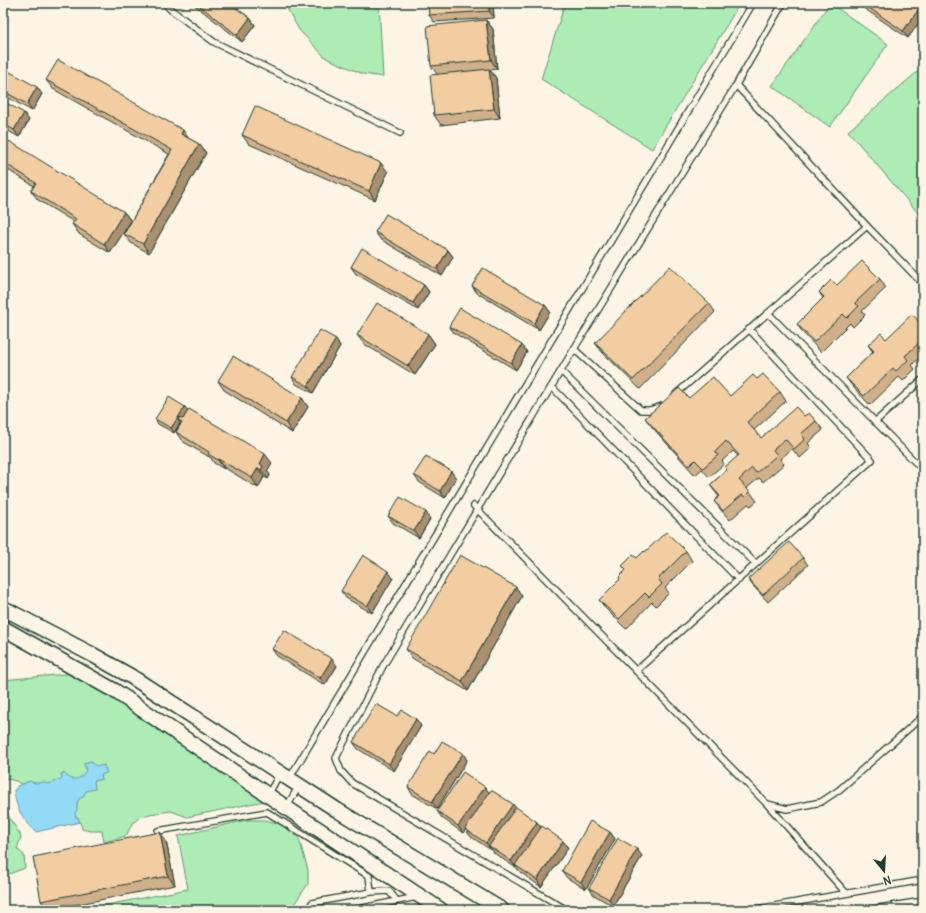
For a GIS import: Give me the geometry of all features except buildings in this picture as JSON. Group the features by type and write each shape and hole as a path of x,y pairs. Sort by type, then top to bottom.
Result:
{"street":[{"path":"3,608 132,677 337,810 502,910"},
{"path":"3,628 115,691 286,808 420,896 437,909"}],"lane":[{"path":"166,3 170,9 214,42 400,133"},
{"path":"286,808 290,779 753,3"},
{"path":"567,910 352,783 341,771 336,758 383,666 476,508 552,387 736,85 783,3"},
{"path":"736,85 923,284"},
{"path":"674,396 867,226"},
{"path":"768,313 923,470"},
{"path":"636,671 872,460 749,329"},
{"path":"574,349 641,410 650,410 662,406 668,401"},
{"path":"561,371 756,564"},
{"path":"875,422 923,379"},
{"path":"552,387 738,580"},
{"path":"476,508 767,804 846,893"},
{"path":"767,804 787,809 821,802 839,790 923,716"},
{"path":"267,795 290,779"},
{"path":"158,831 267,812 369,876 371,892"},
{"path":"751,910 923,880"},
{"path":"308,910 312,904 371,892 389,892 397,901"},
{"path":"353,910 420,896"},
{"path":"866,910 923,900"},
{"path":"913,910 914,902"}],"green space":[{"path":"284,3 379,3 383,77 363,74 326,58 299,30"},
{"path":"565,3 740,3 652,149 541,79"},
{"path":"830,3 888,44 830,127 772,86"},
{"path":"923,67 923,219 848,131"},
{"path":"76,673 269,800 187,817 171,811 150,814 140,817 132,824 126,836 104,842 102,831 82,829 80,822 16,781 3,778 3,680"},
{"path":"3,805 5,806 10,819 20,834 21,837 17,849 24,855 25,868 4,876 3,878"},
{"path":"246,820 265,820 277,823 289,828 299,839 308,870 308,884 290,910 81,910 188,889 178,836"}],"water":[{"path":"91,761 97,766 104,765 107,773 101,775 102,779 94,781 95,789 86,791 83,797 78,801 77,810 75,813 76,818 78,817 80,822 36,832 34,831 23,817 16,803 14,790 17,786 30,781 35,783 44,782 46,784 55,782 56,780 62,778 61,774 64,773 73,779 79,778 86,770 84,763"}]}
